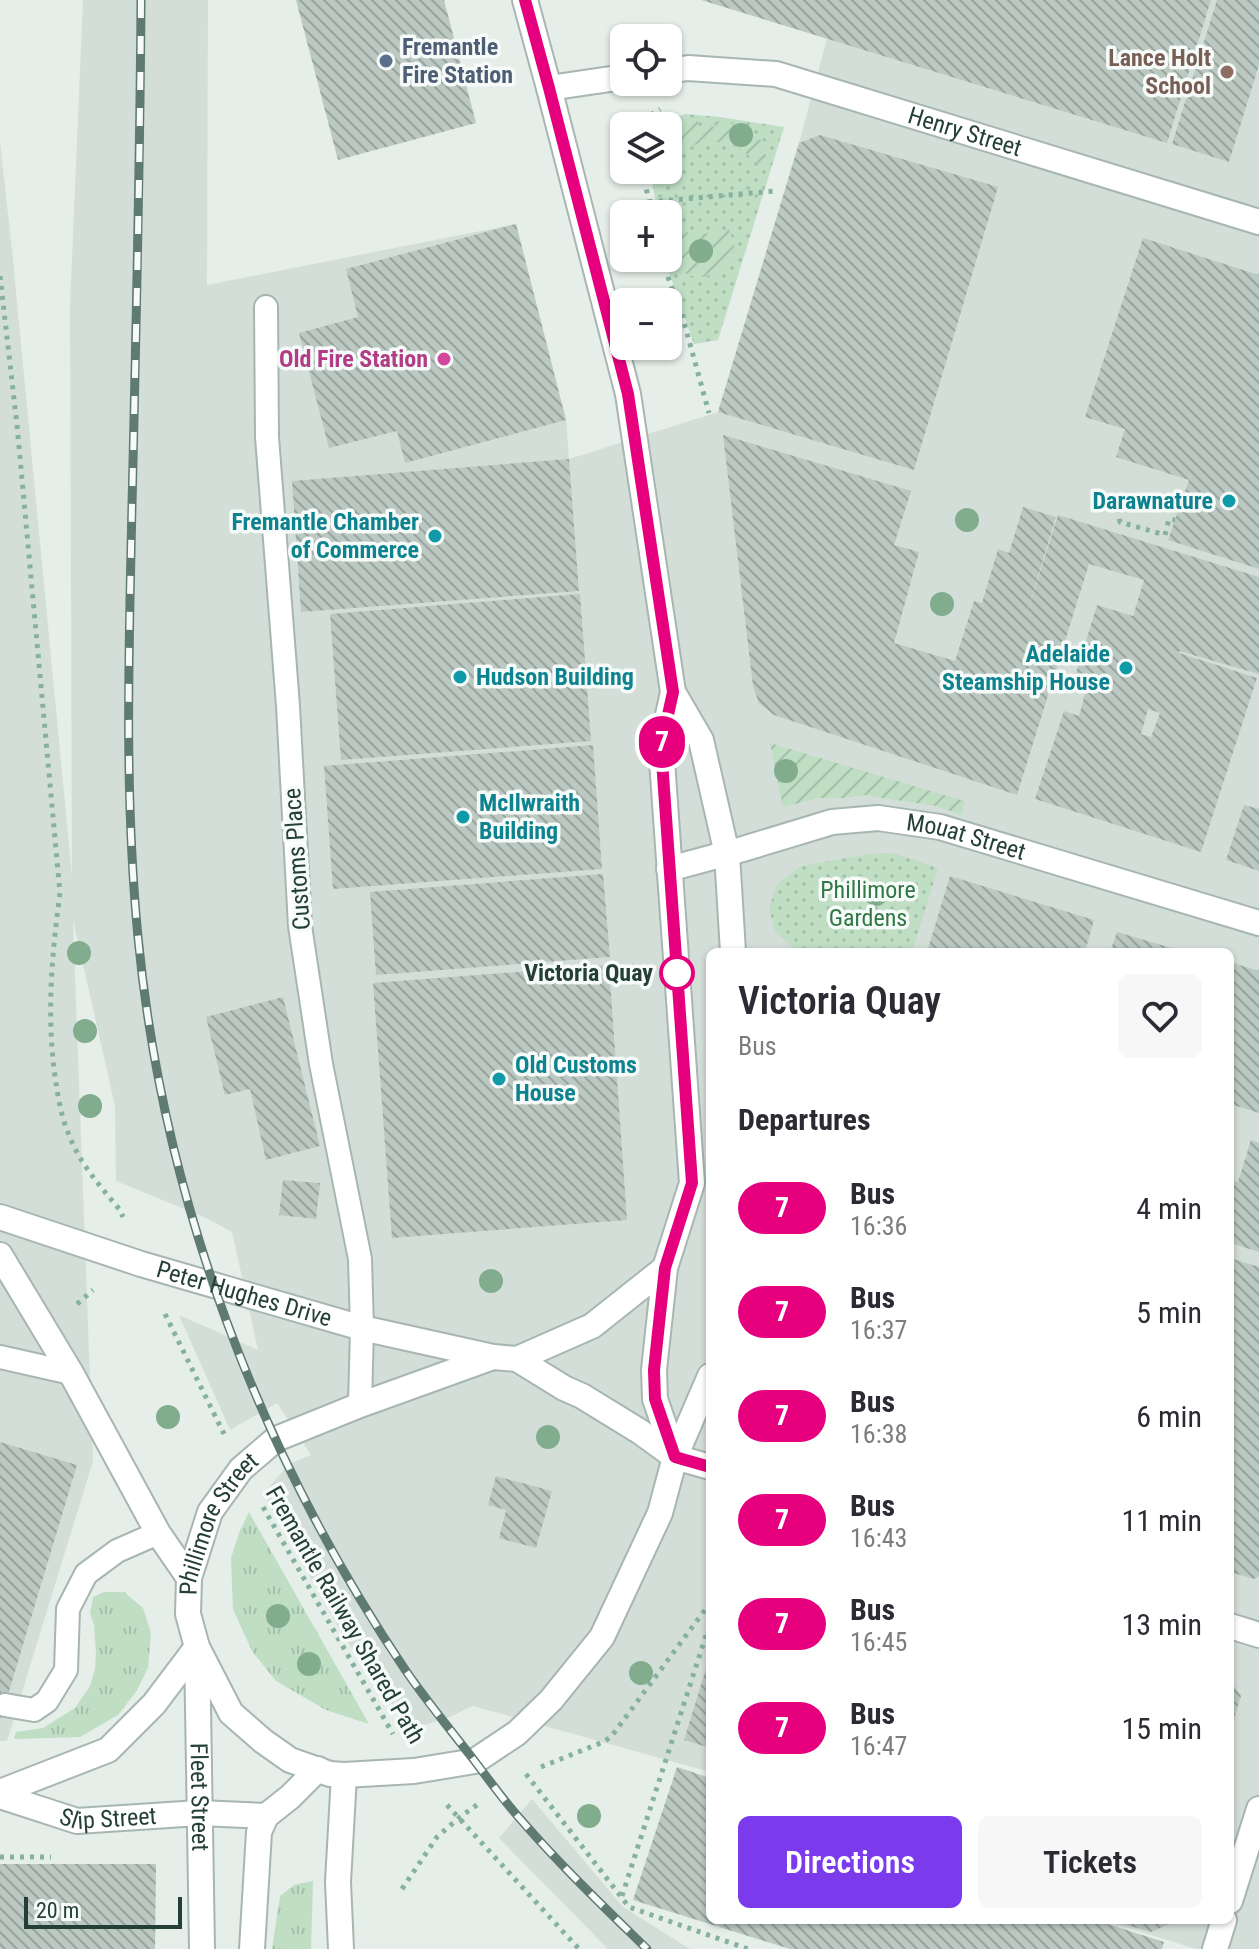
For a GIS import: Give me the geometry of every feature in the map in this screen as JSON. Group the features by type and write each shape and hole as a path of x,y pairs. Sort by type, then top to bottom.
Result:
{"street":[{"path":"525,0 628,394 673,692 661,747 692,1183 665,1268 654,1370 655,1399 675,1457"},
{"name":"Henry Street","path":"682,69 776,74 1259,222"},
{"path":"549,88 610,79"},
{"path":"673,692 701,740 727,854 733,948"},
{"name":"Mouat Street","path":"669,869 832,822 878,818 940,827 1259,923"},
{"name":"Peter Hughes Drive","path":"0,1217 141,1264 362,1328 505,1358"},
{"path":"0,1255 71,1373 158,1533 189,1578"},
{"name":"Phillimore Street","path":"665,1268 592,1326 360,1405 276,1439 241,1469 210,1512 189,1578 188,1614 197,1647 231,1713 290,1760 330,1774 344,1775 414,1771 475,1761 517,1733 551,1700 602,1637 660,1513 675,1457 706,1385"},
{"path":"505,1358 582,1396 675,1457 706,1466"},
{"path":"1234,1627 1259,1635"},
{"name":"Slip Street","path":"0,1794 108,1750 154,1704 197,1647"},
{"name":"Fleet Street","path":"197,1647 202,1949"},
{"path":"252,1949 259,1832 266,1816 318,1769"},
{"path":"341,1949 338,1882 344,1775"},
{"name":"Slip Street","path":"0,1794 77,1821 199,1813 266,1816"},
{"path":"1234,1888 1259,1809"},
{"path":"1215,1949 1223,1924"}],"lane":[{"name":"Customs Place","path":"266,307 267,437 288,706 300,926 321,1064 360,1259 360,1405"},
{"path":"0,1357 71,1373"},
{"path":"5,1705 34,1710 47,1701 66,1670 68,1609 86,1574 117,1551 158,1533"}],"path":[{"path":"672,200 775,191"},
{"path":"666,272 682,315 709,413"},
{"name":"Fremantle Railway Shared Path","path":"0,276 17,425 60,893 51,963 51,1040 58,1098 68,1135 87,1170 120,1210 141,1264 241,1469 414,1771 460,1817 579,1949"},
{"path":"1118,509 1120,522 1165,535 1169,519 1175,520"},
{"path":"70,1310 95,1288"},
{"path":"622,1897 706,1635"},
{"path":"525,1774 629,1907 748,1949"},
{"path":"0,1857 60,1857"}],"shaded area":[{"path":"83,0 208,0 207,285 516,224 566,420 569,459 718,412 827,39 710,0 1259,0 1259,1949 1196,1949 1116,1924 1234,1924 1234,948 706,948 706,1771 473,1706 445,1719 409,1729 342,1634 263,1494 289,1464 311,1455 277,1403 230,1430 179,1315 258,1350 232,1232 204,1217 116,1181 115,1106 73,920 93,1461 7,1741 0,1741 0,142 72,876 70,305"},
{"path":"532,1799 623,1907 690,1949 608,1949 499,1838"}],"green space":[{"path":"682,115 720,117 784,127 718,340 694,344 682,309 682,288 675,288 669,272 682,272 682,200 655,200 653,184 682,184"},
{"path":"698,120 698,126 716,127 717,121 749,127 749,137 768,142 762,168 746,153 718,142 697,144 682,152 682,122"},
{"path":"729,229 734,246 729,262 718,272 704,277 682,270 682,231 697,234"},
{"path":"770,743 964,801 962,815 936,806 864,795 819,798 783,807"},
{"name":"Phillimore Gardens","path":"894,853 938,868 913,948 794,948 775,931 769,909 777,884 801,866 869,854"},
{"path":"249,1512 369,1724 326,1710 276,1681 252,1651 233,1609 231,1558"},
{"path":"104,1592 124,1592 143,1608 151,1633 148,1668 136,1692 118,1715 80,1737 14,1739 16,1732 43,1728 75,1708 90,1686 96,1653 90,1613 93,1597"},
{"path":"313,1881 311,1949 272,1949 280,1896 294,1885"}],"building":[{"name":"Fremantle Fire Station","path":"296,0 444,0 476,123 338,160"},
{"path":"701,0 1211,0 1167,143"},
{"name":"Lance Holt School","path":"1217,0 1259,0 1259,65 1229,162 1172,144"},
{"path":"820,135 998,187 914,470 718,412 799,143"},
{"path":"516,224 566,420 405,463 397,431 329,448 299,333 358,317 346,269"},
{"path":"1143,238 1259,275 1259,569 1168,540 1189,480 1116,457 1125,429 1085,417"},
{"path":"723,435 911,491 894,545 919,552 894,643 955,661 974,601 982,603 998,549 1009,553 1023,507 1056,517 1026,616 1058,515 1259,577 1259,674 1179,651 1257,678 1201,852 1035,799 1064,711 1079,716 1087,687 1073,683 1097,605 1133,616 1144,580 1089,564 1017,795 774,715 759,703 753,686","holes":["1148,709 1160,713 1151,737 1141,734"]},
{"name":"Fremantle Chamber of Commerce","path":"569,459 579,591 301,612 292,481"},
{"name":"Hudson Building","path":"580,594 591,741 341,760 330,614"},
{"name":"McIlwraith Building","path":"593,745 602,869 333,889 324,766"},
{"path":"1244,805 1259,809 1259,871 1226,860"},
{"path":"603,874 610,957 376,975 370,892"},
{"path":"950,876 1094,920 1086,948 928,948"},
{"path":"1117,932 1172,948 1111,948"},
{"path":"1234,963 1259,971 1259,1113 1234,1105"},
{"name":"Old Customs House","path":"609,965 627,1220 392,1238 373,983"},
{"path":"283,997 320,1146 266,1160 250,1089 225,1095 206,1017"},
{"path":"1251,1140 1259,1143 1259,1252 1234,1244 1234,1181 1238,1182"},
{"path":"283,1180 320,1183 316,1219 279,1215"},
{"path":"1234,1259 1259,1267 1259,1576 1254,1579 1234,1573"},
{"path":"0,1442 77,1465 1,1718 0,1718"},
{"path":"496,1476 552,1491 536,1548 499,1538 506,1510 488,1505"},
{"path":"706,1669 706,1747 684,1740"},
{"path":"1234,1686 1241,1696 1234,1718"},
{"path":"677,1767 706,1777 706,1923 633,1900"},
{"path":"0,1864 156,1864 155,1949 0,1949"},
{"path":"710,1924 1108,1924 1164,1942 1162,1949 790,1949"},
{"path":"1126,1924 1169,1924 1151,1932"}],"railway":[{"path":"141,0 129,775 138,937 151,1035 170,1132 195,1227 226,1320 263,1412 353,1588 414,1682 508,1805 567,1870 647,1949"}],"bus line":[{"name":"7","path":"525,0 628,394 673,692 661,747 692,1183 665,1268 656,1339 655,1399 675,1457 706,1466"}],"place":[{"name":"Fremantle Fire Station","path":"386,61"},
{"name":"Lance Holt School","path":"1227,72"},
{"name":"Old Fire Station","path":"444,359"},
{"name":"Darawnature","path":"1229,501"},
{"name":"Fremantle Chamber of Commerce","path":"435,536"},
{"name":"Adelaide Steamship House","path":"1126,668"},
{"name":"Hudson Building","path":"460,677"},
{"name":"McIlwraith Building","path":"463,817"},
{"name":"Victoria Quay","path":"677,973"},
{"name":"Old Customs House","path":"499,1079"}]}
